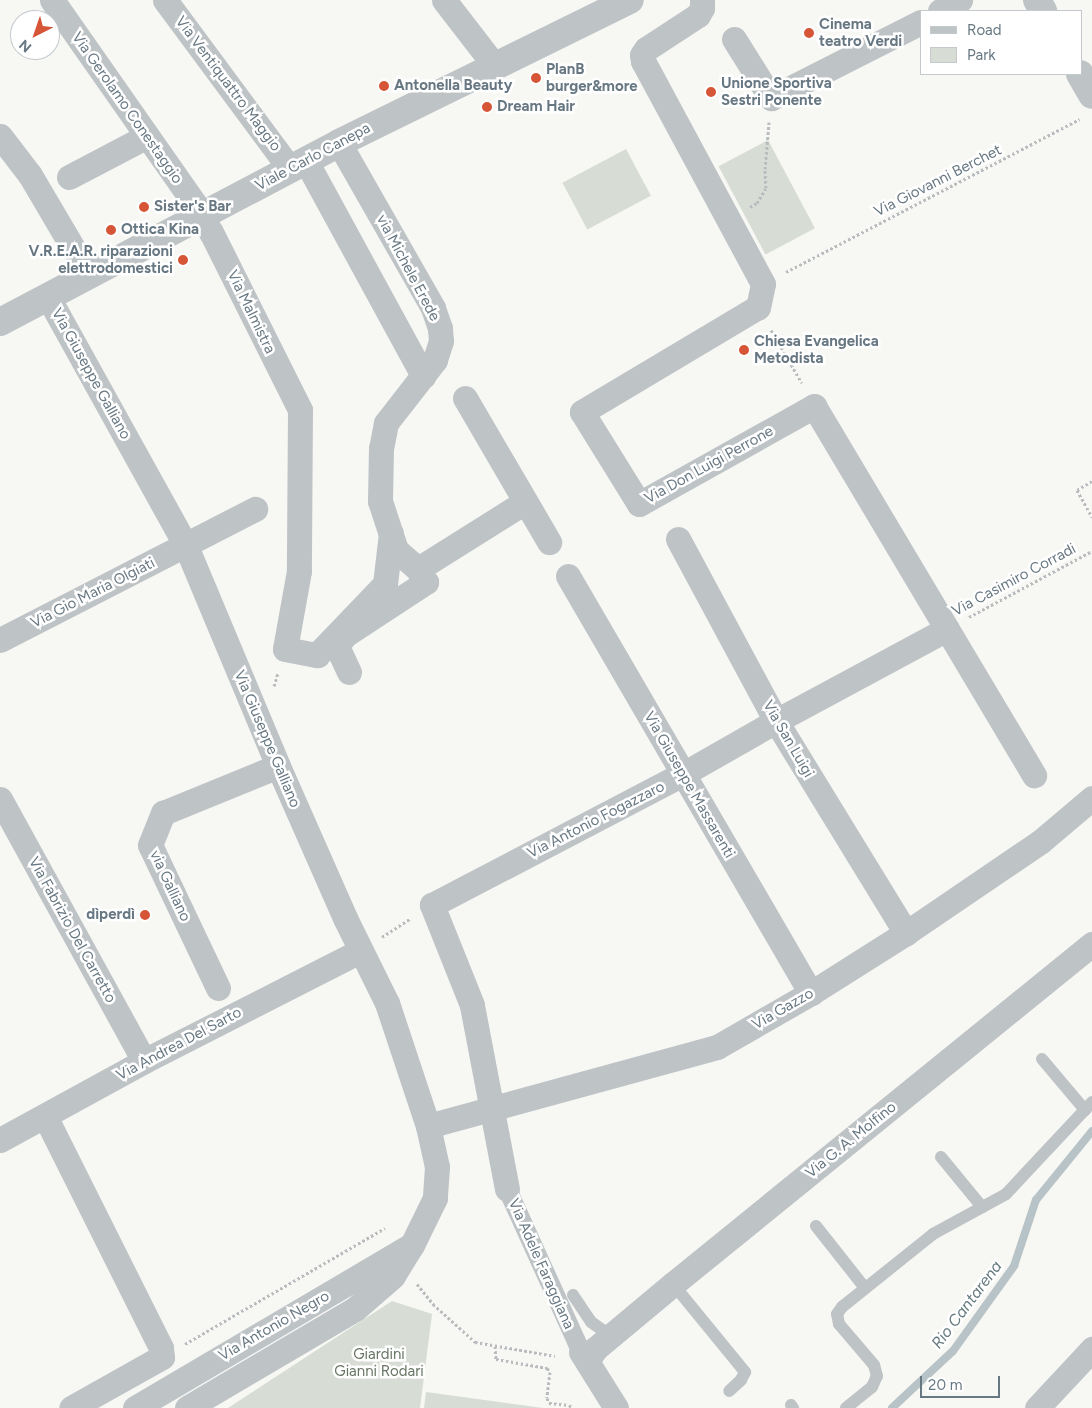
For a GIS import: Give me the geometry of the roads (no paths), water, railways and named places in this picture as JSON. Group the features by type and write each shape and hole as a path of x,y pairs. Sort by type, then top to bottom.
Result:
{"street":[{"name":"Via Gerolamo Conestaggio","path":"52,0 202,216"},
{"name":"Via Ventiquattro Maggio","path":"165,0 298,165 423,376"},
{"path":"444,0 494,65"},
{"name":"Viale Carlo Canepa","path":"0,322 339,143 494,65 630,0"},
{"name":"Via Don Luigi Perrone","path":"702,0 702,8 698,15 646,49 642,55 643,62 763,284 758,307 582,412 639,504 814,406 947,629"},
{"path":"942,10 960,0"},
{"path":"734,39 771,98 920,23"},
{"path":"1080,75 1088,106"},
{"path":"0,136 30,175 89,275"},
{"path":"69,177 147,136"},
{"name":"via Michele Erede","path":"339,143 438,321 441,341 438,353 423,376 386,423 381,448 380,501 396,550 418,569"},
{"name":"Via Malmistra","path":"202,216 300,410 300,571 285,649"},
{"name":"Via Giuseppe Galliano","path":"48,297 186,546 278,766 360,950 387,1003 428,1126 437,1167 435,1198"},
{"path":"465,398 549,542"},
{"path":"350,672 337,646 345,635 426,582 418,569 525,502"},
{"name":"Via Gio Maria Olgiati","path":"0,640 256,509"},
{"name":"via Michele Erede","path":"285,649 317,655 384,584 391,533"},
{"name":"Via San Luigi","path":"678,539 776,721 906,933"},
{"name":"Via Giuseppe Massarenti","path":"568,576 811,993"},
{"path":"947,629 1034,775"},
{"name":"Via Antonio Fogazzaro","path":"492,1109 472,1004 432,905 683,774 776,721 947,629"},
{"name":"via Galliano","path":"218,988 150,845 163,813 278,766"},
{"name":"Via Gazzo","path":"428,1126 717,1047 811,993 906,933 1040,842 1092,798"},
{"name":"Via Fabrizio Del Carretto","path":"0,799 144,1061"},
{"name":"Via G. A. Molfino","path":"576,1357 595,1349 1092,944"},
{"name":"Via Andrea Del Sarto","path":"0,1140 144,1061 360,950"},
{"name":"Via Adele Faraggiana","path":"492,1109 507,1189 576,1357 616,1408"},
{"path":"45,1116 161,1348 162,1357 71,1408"},
{"name":"Via Antonio Negro","path":"186,1408 355,1309 393,1276 408,1254 435,1198"},
{"name":"Via Antonio Negro","path":"135,1408 408,1254"},
{"path":"1037,1408 1092,1349"}],"lane":[{"path":"846,1408 872,1387 877,1376 874,1365 839,1324 837,1314 865,1288 933,1234 1006,1194 1088,1106 1042,1059"},
{"path":"941,1157 982,1207"},
{"path":"816,1226 865,1288"},
{"path":"673,1284 745,1372 741,1380 729,1391"},
{"path":"573,1295 590,1322 611,1336"}],"waterway":[{"name":"Rio Cantarena","path":"892,1408 953,1351 1014,1266 1036,1200 1092,1131"}],"place":[{"name":"Cinema teatro Verdi","path":"809,33"},
{"name":"PlanB burger&more","path":"536,78"},
{"name":"Antonella Beauty","path":"384,86"},
{"name":"Unione Sportiva Sestri Ponente","path":"711,92"},
{"name":"Dream Hair","path":"487,107"},
{"name":"Sister's Bar","path":"144,207"},
{"name":"Ottica Kina","path":"111,230"},
{"name":"V.R.E.A.R. riparazioni elettrodomestici","path":"183,260"},
{"name":"Chiesa Evangelica Metodista","path":"744,350"},
{"name":"dìperdì","path":"145,915"}],"park label":[{"name":"Giardini Gianni Rodari","path":"379,1362"}]}
